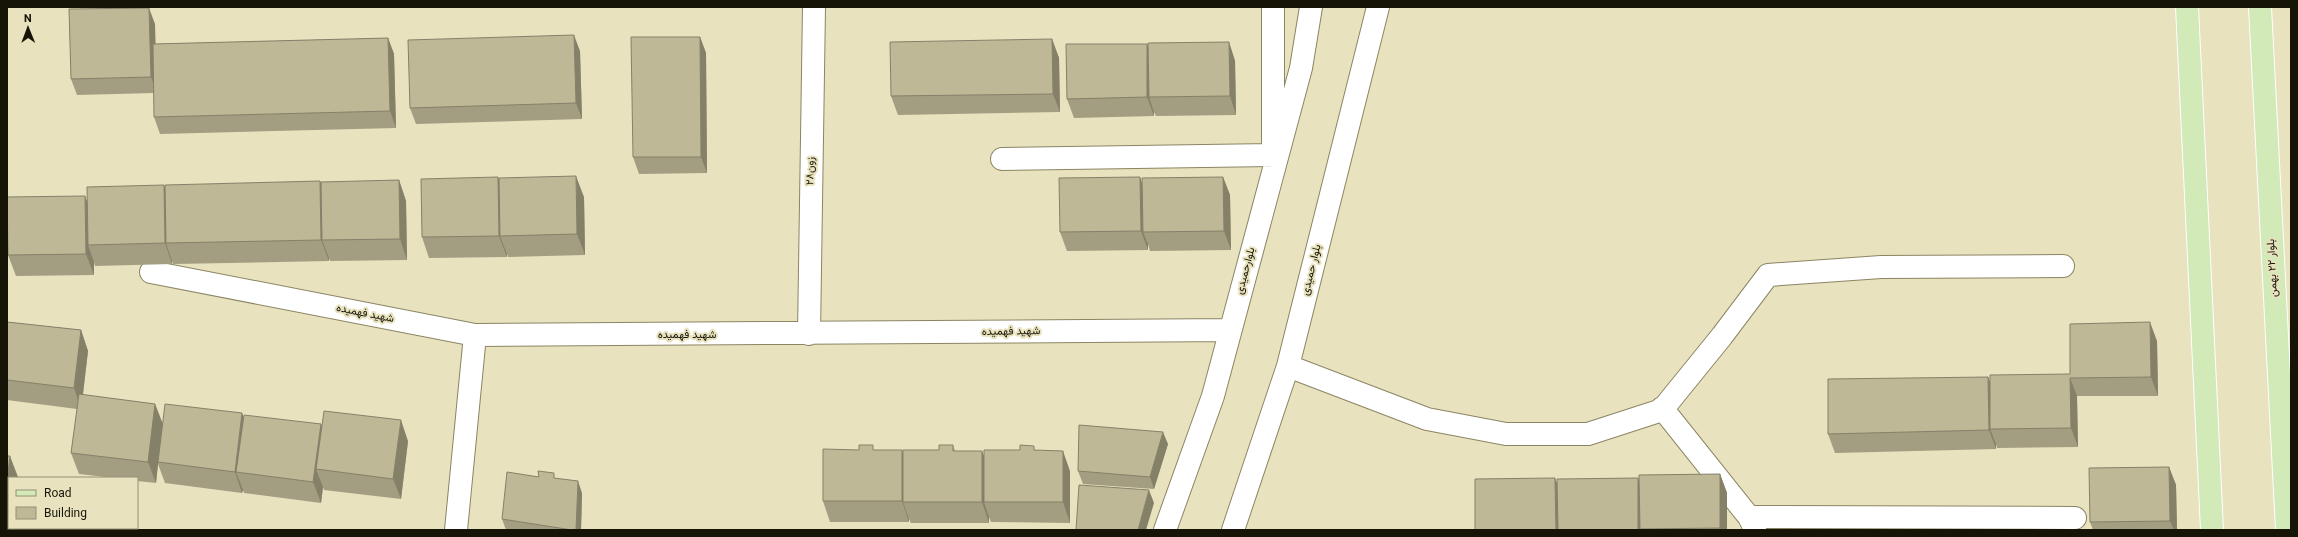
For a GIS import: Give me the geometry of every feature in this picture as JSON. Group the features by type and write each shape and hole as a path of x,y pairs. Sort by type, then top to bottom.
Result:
{"main road":[{"path":"2187,7 2212,530"},
{"name":"بلوار ۲۲ بهمن","path":"2260,7 2287,530"}],"street":[{"name":"زون۲۸","path":"809,334 814,7"},
{"path":"1002,160 1273,155 1273,7"},
{"name":"بلوارحمیدی","path":"1165,530 1213,396 1302,68 1312,7"},
{"name":"بلوار حمیدی","path":"1233,530 1288,366 1378,7"},
{"path":"1288,366 1428,419 1506,434 1588,434 1662,408 1722,336 1768,275 1881,267 2063,266"},
{"name":"شهید فهمیده","path":"151,272 475,335 809,334 1230,330"},
{"path":"456,530 475,335"},
{"path":"1662,408 1752,523 2075,518"}],"building":[{"path":"149,8 151,77 71,79 69,9"},
{"path":"574,35 576,103 410,108 408,40"},
{"path":"631,37 700,37 701,157 633,157"},
{"path":"388,38 390,111 154,117 153,44"},
{"path":"1052,39 1053,94 891,96 890,42"},
{"path":"1229,42 1230,96 1149,97 1148,43"},
{"path":"1066,44 1147,44 1147,97 1067,99"},
{"path":"576,176 577,234 500,236 499,178"},
{"path":"498,177 499,236 422,237 421,179"},
{"path":"1140,177 1141,231 1060,232 1059,178"},
{"path":"1223,177 1224,231 1143,232 1142,178"},
{"path":"399,180 400,239 322,240 321,182"},
{"path":"320,181 321,240 166,243 165,185"},
{"path":"164,185 165,243 88,245 87,187"},
{"path":"85,196 86,254 8,255 7,197"},
{"path":"7,322 81,330 74,388 7,380"},
{"path":"2150,322 2151,377 2070,378 2071,428 1990,429 1990,375 2070,374 2070,324"},
{"path":"1988,377 1989,430 1828,434 1828,379"},
{"path":"79,394 155,404 148,462 71,453"},
{"path":"165,404 242,413 235,472 158,462"},
{"path":"324,411 401,420 393,479 316,469"},
{"path":"244,415 321,424 313,482 236,472"},
{"path":"1079,425 1163,432 1150,477 1078,471"},
{"path":"859,445 873,445 873,450 902,450 902,501 823,501 823,449 859,450"},
{"path":"939,445 953,445 953,451 982,451 982,502 903,502 903,450 939,450"},
{"path":"1020,445 1034,446 1034,450 1063,451 1063,502 984,502 984,450 1020,450"},
{"path":"7,456 10,456 7,480"},
{"path":"2169,467 2170,521 2090,522 2089,468"},
{"path":"538,471 554,473 554,478 578,481 576,530 502,519 507,472 539,477"},
{"path":"1720,474 1720,528 1640,529 1639,475"},
{"path":"1555,478 1556,530 1475,530 1475,479"},
{"path":"1638,478 1638,530 1558,530 1557,479"},
{"path":"1079,485 1149,490 1138,530 1076,530"}]}
